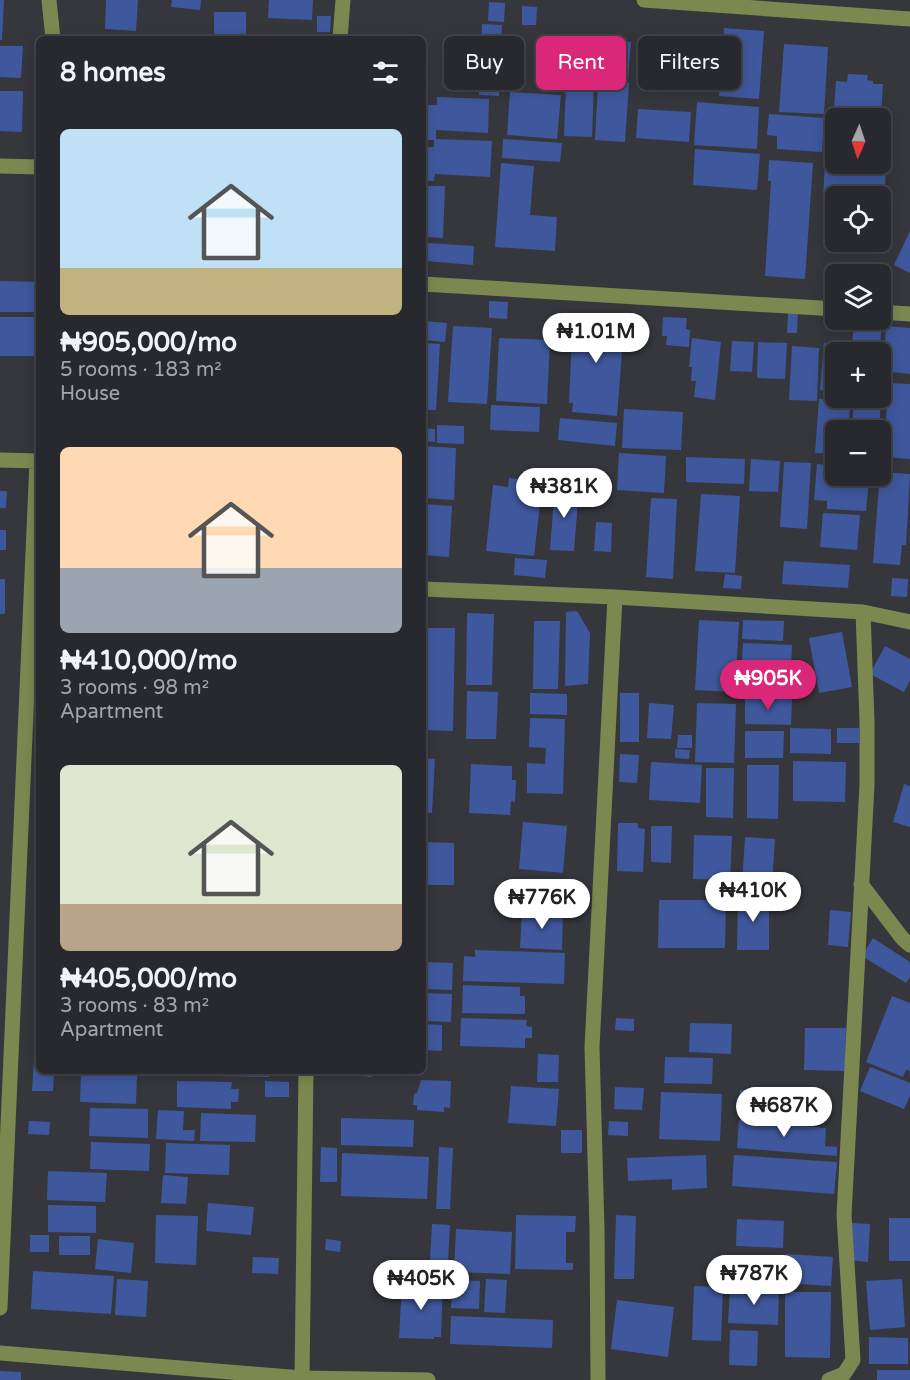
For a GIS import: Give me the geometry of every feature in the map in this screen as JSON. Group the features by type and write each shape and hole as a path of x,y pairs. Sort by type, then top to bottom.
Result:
{"street":[{"path":"49,0 53,36"},
{"path":"340,36 343,0"},
{"path":"644,0 910,19"},
{"path":"0,166 36,167"},
{"path":"426,284 825,308"},
{"path":"891,313 910,314"},
{"path":"0,460 36,461"},
{"path":"0,1308 36,506"},
{"path":"426,589 615,597 863,612 910,622"},
{"path":"598,1380 592,1047 615,597"},
{"path":"829,1380 844,1374 853,1360 844,1215 867,785 863,612"},
{"path":"861,884 902,938 910,945"},
{"path":"302,1378 306,1074"},
{"path":"0,1353 302,1378 428,1380"}],"building":[{"path":"0,0 4,0 2,40 0,40"},
{"path":"106,0 138,0 136,31 105,29"},
{"path":"172,0 201,0 200,10 171,7"},
{"path":"269,0 313,0 312,20 268,18"},
{"path":"489,2 505,3 504,22 488,21"},
{"path":"522,6 537,7 536,25 522,25"},
{"path":"214,12 246,12 246,35 214,35"},
{"path":"317,16 331,16 330,32 317,32"},
{"path":"482,24 502,25 502,36 481,36"},
{"path":"724,28 764,31 759,99 719,96 719,90 741,90 741,36 723,36"},
{"path":"568,34 596,35 596,36 568,36"},
{"path":"626,42 631,42 628,79 626,79"},
{"path":"784,44 828,47 824,114 779,112"},
{"path":"0,46 23,46 21,78 0,77"},
{"path":"848,74 868,75 867,80 873,81 873,84 883,84 882,108 834,108 836,81 847,82"},
{"path":"626,83 629,83 625,142 595,140 598,90 626,90"},
{"path":"479,90 499,90 499,96 479,95"},
{"path":"566,90 594,90 592,137 564,136"},
{"path":"0,91 23,91 22,132 0,131"},
{"path":"510,92 561,95 557,139 507,135"},
{"path":"437,97 489,99 488,133 436,130 436,139 492,141 490,177 435,174 434,181 426,181 426,147 434,147 434,140 426,140 426,105 437,105"},
{"path":"697,102 759,107 757,149 694,145"},
{"path":"638,109 691,112 689,142 636,138"},
{"path":"769,114 824,118 822,152 777,149 777,136 767,135"},
{"path":"503,139 562,143 560,162 502,158"},
{"path":"695,149 760,154 757,190 693,185"},
{"path":"769,160 813,163 805,279 765,276 771,181 768,181"},
{"path":"501,163 534,166 530,215 557,217 555,251 495,247"},
{"path":"825,163 825,174 886,174 885,186 825,186 825,197 823,197"},
{"path":"428,186 445,186 443,238 426,237"},
{"path":"910,231 910,273 894,265"},
{"path":"427,243 474,246 473,265 426,261"},
{"path":"0,281 36,282 36,312 0,312"},
{"path":"489,301 508,302 507,319 489,318"},
{"path":"573,313 617,317 616,326 624,327 617,416 572,412 573,403 569,403"},
{"path":"788,313 798,313 797,333 787,333"},
{"path":"0,317 36,317 36,356 0,356"},
{"path":"663,317 687,318 686,329 690,330 689,347 666,345 667,336 662,336"},
{"path":"426,321 447,323 445,342 426,340"},
{"path":"453,326 492,328 487,404 448,402"},
{"path":"891,326 910,328 910,374 891,372 891,342 885,342 886,330 891,330"},
{"path":"853,330 882,330 880,342 852,342"},
{"path":"499,338 550,340 547,404 496,401"},
{"path":"692,338 721,342 715,400 694,397 696,381 691,381 692,367 689,367"},
{"path":"732,341 754,342 752,372 730,371"},
{"path":"758,342 787,343 785,379 757,378"},
{"path":"426,343 440,344 436,410 426,410"},
{"path":"824,343 825,343 825,390 820,390"},
{"path":"792,346 819,348 817,401 789,400"},
{"path":"891,383 910,384 910,459 891,458 891,420 886,420 887,408 891,408"},
{"path":"819,399 825,400 825,408 850,408 849,420 825,420 825,453 815,453"},
{"path":"491,405 540,407 539,432 490,430"},
{"path":"853,408 880,408 880,420 853,420"},
{"path":"624,409 683,412 681,450 622,448"},
{"path":"560,418 617,423 615,446 558,440"},
{"path":"437,425 464,426 464,444 437,443"},
{"path":"426,428 435,429 435,442 426,441"},
{"path":"426,446 456,448 454,500 426,498"},
{"path":"619,453 666,456 664,493 617,490"},
{"path":"686,457 745,459 744,484 686,482"},
{"path":"751,459 780,461 778,492 749,491"},
{"path":"784,462 811,463 807,529 780,527"},
{"path":"817,464 825,465 825,486 868,486 866,511 827,509 827,501 814,500"},
{"path":"891,473 910,474 906,545 902,545 900,565 873,563 879,486 891,486"},
{"path":"509,478 526,480 525,486 542,488 534,556 486,551 493,485 508,487"},
{"path":"555,486 579,488 574,551 550,550"},
{"path":"0,491 7,491 6,508 0,508"},
{"path":"701,494 740,496 735,573 695,571"},
{"path":"651,498 677,499 673,579 646,577"},
{"path":"426,504 452,506 449,557 426,555"},
{"path":"823,513 860,515 857,550 820,547"},
{"path":"596,522 612,523 611,552 594,551"},
{"path":"0,530 6,530 6,550 0,550"},
{"path":"515,558 547,560 545,578 514,575"},
{"path":"784,561 850,565 848,588 782,584"},
{"path":"725,574 742,576 741,589 723,588"},
{"path":"892,578 908,579 907,597 891,596"},
{"path":"0,579 5,579 5,614 0,614"},
{"path":"577,611 590,633 588,684 565,686 566,612"},
{"path":"467,613 494,614 492,685 466,685"},
{"path":"699,620 739,622 735,692 695,690"},
{"path":"743,620 784,621 783,641 742,639"},
{"path":"534,621 560,621 558,689 533,689"},
{"path":"426,628 455,628 453,731 426,730"},
{"path":"842,632 852,687 819,693 809,638"},
{"path":"743,643 792,645 790,695 740,692"},
{"path":"885,646 910,659 910,680 904,692 870,674"},
{"path":"467,691 498,692 496,739 466,739"},
{"path":"530,693 567,694 567,715 530,714"},
{"path":"620,693 639,693 639,742 620,742"},
{"path":"745,697 792,698 791,725 745,724"},
{"path":"34,698 36,698 36,727 34,727"},
{"path":"649,703 674,705 671,739 647,738"},
{"path":"697,703 736,704 734,763 695,762"},
{"path":"530,718 565,719 563,794 527,793 527,763 545,764 546,748 529,747"},
{"path":"790,728 831,729 831,754 790,753"},
{"path":"837,728 859,728 859,743 837,743"},
{"path":"745,731 784,731 783,758 745,758"},
{"path":"678,735 692,735 692,748 677,748"},
{"path":"675,749 690,750 689,759 675,758"},
{"path":"620,754 639,755 637,783 619,782"},
{"path":"426,758 435,759 432,813 426,812"},
{"path":"793,761 846,762 845,802 793,801"},
{"path":"651,762 702,765 700,803 649,800"},
{"path":"471,764 512,766 512,780 516,780 515,802 511,801 510,815 469,813"},
{"path":"747,765 779,765 778,819 747,818"},
{"path":"706,768 734,768 733,818 706,817"},
{"path":"904,784 910,786 910,827 893,822"},
{"path":"523,822 567,826 563,873 519,869"},
{"path":"618,823 638,823 638,828 645,829 643,872 617,871"},
{"path":"651,826 672,826 671,863 651,862"},
{"path":"694,835 732,836 730,880 693,879"},
{"path":"745,837 775,839 772,886 742,884"},
{"path":"426,842 454,843 454,885 426,885"},
{"path":"738,896 769,896 769,950 737,950"},
{"path":"659,900 726,900 725,948 658,948"},
{"path":"522,910 563,912 562,950 520,948"},
{"path":"830,910 851,912 848,947 828,945"},
{"path":"873,938 910,962 910,977 906,983 862,956"},
{"path":"475,950 565,953 564,984 463,981 464,956 475,957"},
{"path":"426,962 453,963 452,990 426,989"},
{"path":"463,985 520,987 520,996 525,996 525,1014 462,1013"},
{"path":"426,993 452,994 451,1022 426,1021"},
{"path":"892,996 910,1003 910,1071 906,1070 903,1077 866,1062"},
{"path":"461,1018 527,1020 526,1026 532,1027 532,1038 525,1038 525,1048 460,1046"},
{"path":"616,1018 634,1019 634,1031 615,1030"},
{"path":"690,1023 732,1024 731,1054 689,1052"},
{"path":"426,1024 442,1025 442,1051 426,1050"},
{"path":"805,1028 846,1028 845,1071 804,1070"},
{"path":"538,1054 559,1055 558,1082 537,1082"},
{"path":"665,1057 713,1058 712,1084 664,1083"},
{"path":"34,1058 36,1058 36,1074 54,1074 53,1091 32,1091"},
{"path":"870,1067 910,1083 910,1096 904,1109 860,1091"},
{"path":"81,1074 137,1076 136,1104 80,1102"},
{"path":"162,1074 270,1074 269,1077"},
{"path":"347,1074 372,1074 372,1077"},
{"path":"421,1080 451,1081 450,1108 444,1107 444,1112 417,1110 417,1105 413,1105 414,1094 417,1093"},
{"path":"177,1081 232,1082 231,1089 239,1089 238,1102 231,1102 231,1109 177,1107"},
{"path":"265,1081 289,1082 289,1097 265,1097"},
{"path":"511,1086 559,1089 556,1126 508,1123"},
{"path":"615,1087 644,1088 642,1110 614,1109"},
{"path":"740,1090 781,1093 779,1119 738,1116"},
{"path":"661,1092 722,1094 720,1141 659,1139"},
{"path":"90,1108 148,1109 148,1138 89,1136"},
{"path":"158,1110 184,1111 183,1130 195,1130 194,1141 156,1139"},
{"path":"201,1113 256,1115 255,1142 200,1141"},
{"path":"341,1118 414,1120 413,1147 341,1145"},
{"path":"739,1120 826,1128 825,1146 837,1147 837,1156 737,1148"},
{"path":"29,1121 50,1122 49,1135 28,1134"},
{"path":"609,1121 628,1122 628,1136 608,1135"},
{"path":"561,1130 582,1130 582,1153 561,1153"},
{"path":"91,1142 150,1144 149,1171 90,1169"},
{"path":"166,1143 230,1145 229,1175 165,1173"},
{"path":"321,1147 337,1148 337,1182 320,1182"},
{"path":"439,1147 453,1148 450,1209 436,1209"},
{"path":"342,1153 429,1157 427,1199 341,1196"},
{"path":"706,1155 707,1188 672,1190 672,1179 628,1181 627,1158"},
{"path":"734,1155 837,1162 834,1194 732,1186"},
{"path":"48,1171 107,1173 105,1202 47,1200"},
{"path":"163,1175 188,1177 186,1204 161,1203"},
{"path":"208,1203 254,1207 251,1235 206,1231"},
{"path":"48,1205 96,1206 96,1233 48,1232"},
{"path":"156,1215 198,1216 196,1265 155,1263"},
{"path":"516,1215 576,1216 575,1232 566,1232 566,1263 573,1263 573,1270 515,1269"},
{"path":"616,1215 636,1216 634,1279 614,1279"},
{"path":"889,1218 910,1218 910,1261 889,1261"},
{"path":"737,1219 784,1221 783,1248 736,1246"},
{"path":"852,1223 870,1224 868,1262 849,1260"},
{"path":"432,1224 450,1225 448,1260 430,1260"},
{"path":"456,1229 512,1232 510,1274 454,1272"},
{"path":"30,1235 49,1235 49,1252 30,1252"},
{"path":"59,1236 90,1236 90,1255 59,1255"},
{"path":"98,1239 134,1243 131,1273 95,1269"},
{"path":"326,1239 341,1241 340,1252 325,1250"},
{"path":"786,1254 833,1257 831,1286 784,1283"},
{"path":"253,1257 279,1258 278,1274 252,1273"},
{"path":"33,1271 114,1276 111,1314 31,1309"},
{"path":"117,1279 148,1281 146,1317 115,1315"},
{"path":"486,1279 507,1280 505,1313 484,1312"},
{"path":"902,1279 905,1327 870,1330 866,1281"},
{"path":"452,1280 480,1281 479,1309 451,1308"},
{"path":"402,1283 443,1284 441,1337 434,1337 434,1339 399,1338"},
{"path":"694,1286 723,1287 721,1341 692,1340"},
{"path":"730,1287 779,1289 778,1325 728,1323"},
{"path":"785,1292 831,1292 830,1358 785,1357"},
{"path":"617,1300 674,1307 668,1357 611,1349"},
{"path":"451,1316 553,1320 552,1348 450,1344"},
{"path":"730,1330 758,1331 757,1366 729,1365"},
{"path":"869,1337 908,1338 908,1364 869,1364"},
{"path":"877,1370 910,1370 910,1380 877,1380"},
{"path":"0,1371 21,1372 21,1380 0,1380"}]}
